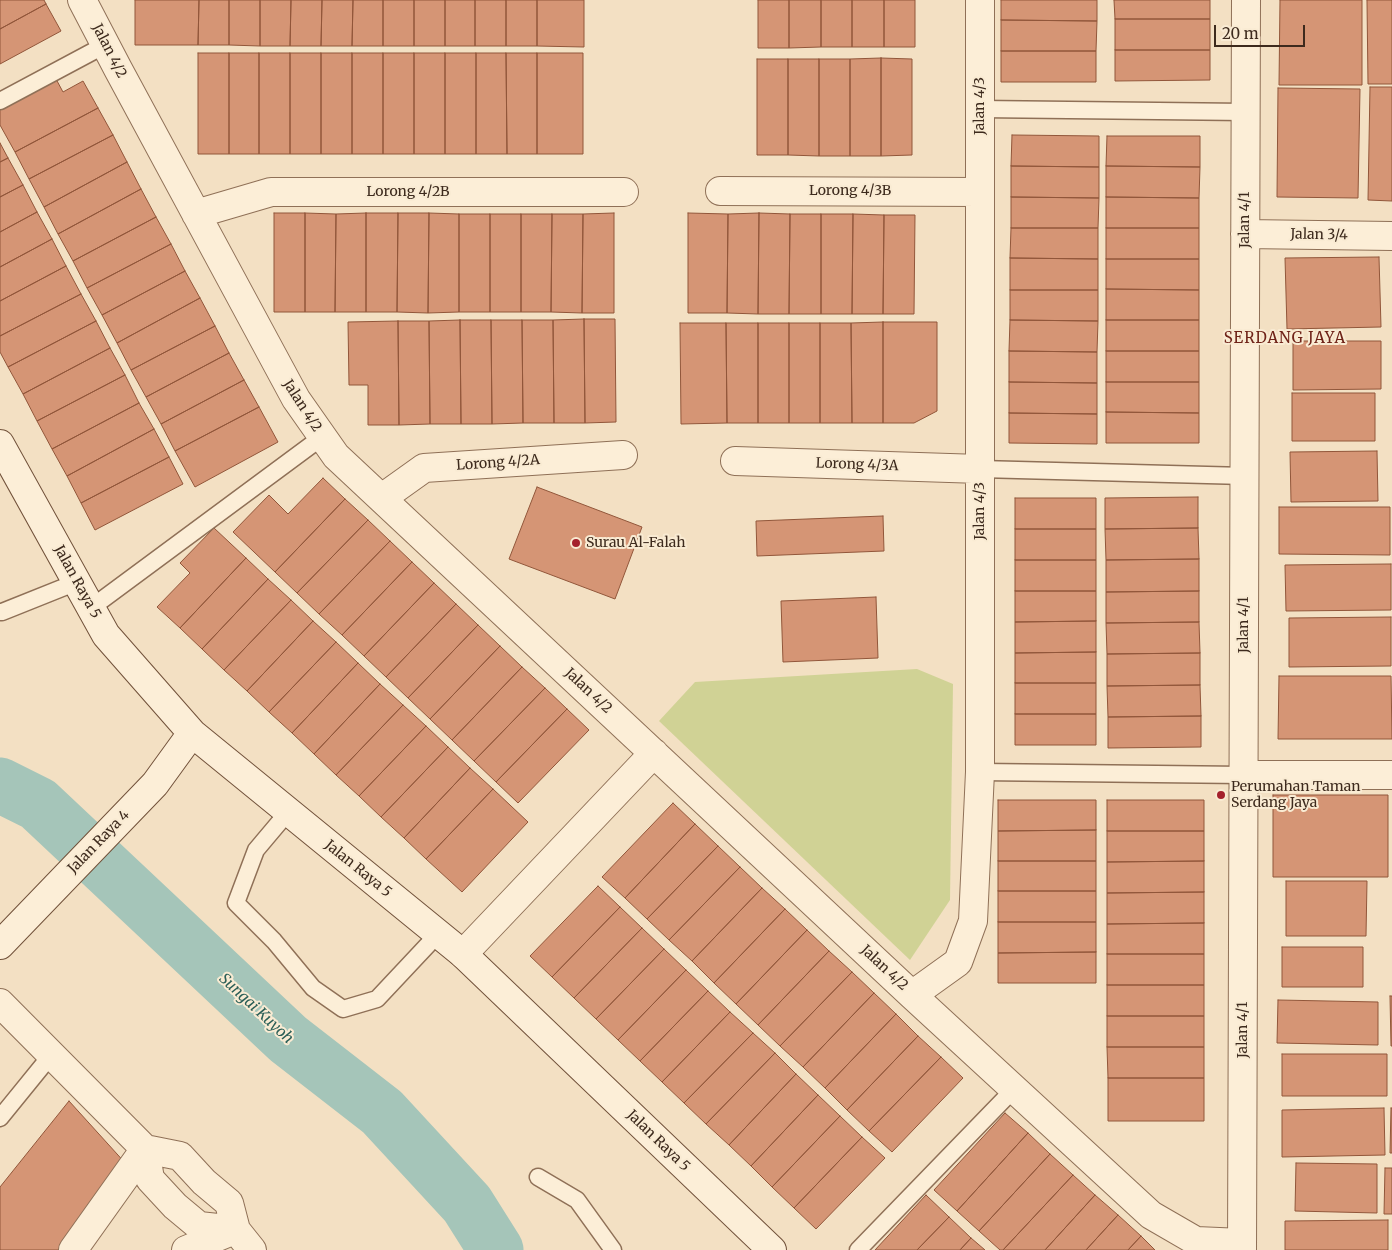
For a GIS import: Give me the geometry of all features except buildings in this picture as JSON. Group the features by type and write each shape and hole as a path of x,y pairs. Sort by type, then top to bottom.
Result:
{"street":[{"name":"Jalan 4/2","path":"82,0 296,399 336,456 912,995 1151,1215 1196,1241 1242,1246"},
{"name":"Jalan 4/3","path":"912,995 958,962 973,921 980,772 980,0"},
{"name":"Jalan 4/1","path":"1242,1246 1246,0"},
{"name":"Lorong 4/3B","path":"720,190 980,192"},
{"name":"Lorong 4/2B","path":"196,214 271,192 624,192"},
{"name":"Jalan 3/4","path":"1245,234 1392,236"},
{"name":"Jalan Raya 5","path":"0,444 106,635 192,734 462,954 772,1250"},
{"name":"Lorong 4/2A","path":"382,498 424,468 623,455"},
{"name":"Lorong 4/3A","path":"735,461 980,469"},
{"name":"Jalan Raya 4","path":"0,945 155,784 192,734"},
{"path":"462,954 654,753"},
{"path":"1244,775 1392,775"},
{"path":"0,1003 145,1149 180,1156 204,1182 229,1203 244,1240"},
{"path":"145,1149 150,1180 175,1206 200,1226 244,1240"},
{"path":"73,1250 145,1149"},
{"path":"186,1250 244,1240"}],"lane":[{"path":"0,101 105,45"},
{"path":"980,109 1246,112"},
{"path":"91,608 322,437"},
{"path":"980,469 1245,476"},
{"path":"0,612 77,582"},
{"path":"980,772 1244,775"},
{"path":"288,812 256,850 236,903 274,942 313,988 344,1009 377,999 438,934"},
{"path":"0,1118 52,1054"},
{"path":"858,1250 1014,1089"},
{"path":"538,1177 577,1200 613,1250"}],"green space":[{"path":"917,669 953,684 950,900 910,960 659,721 695,682"}],"waterway":[{"name":"Sungai Kuyoh","path":"0,785 38,804 288,1039 382,1112 467,1204 496,1250"}],"place":[{"name":"Surau Al-Falah","path":"576,543"},
{"name":"Perumahan Taman Serdang Jaya","path":"1221,795"}],"district":[{"name":"SERDANG JAYA","path":"1285,339"}]}
